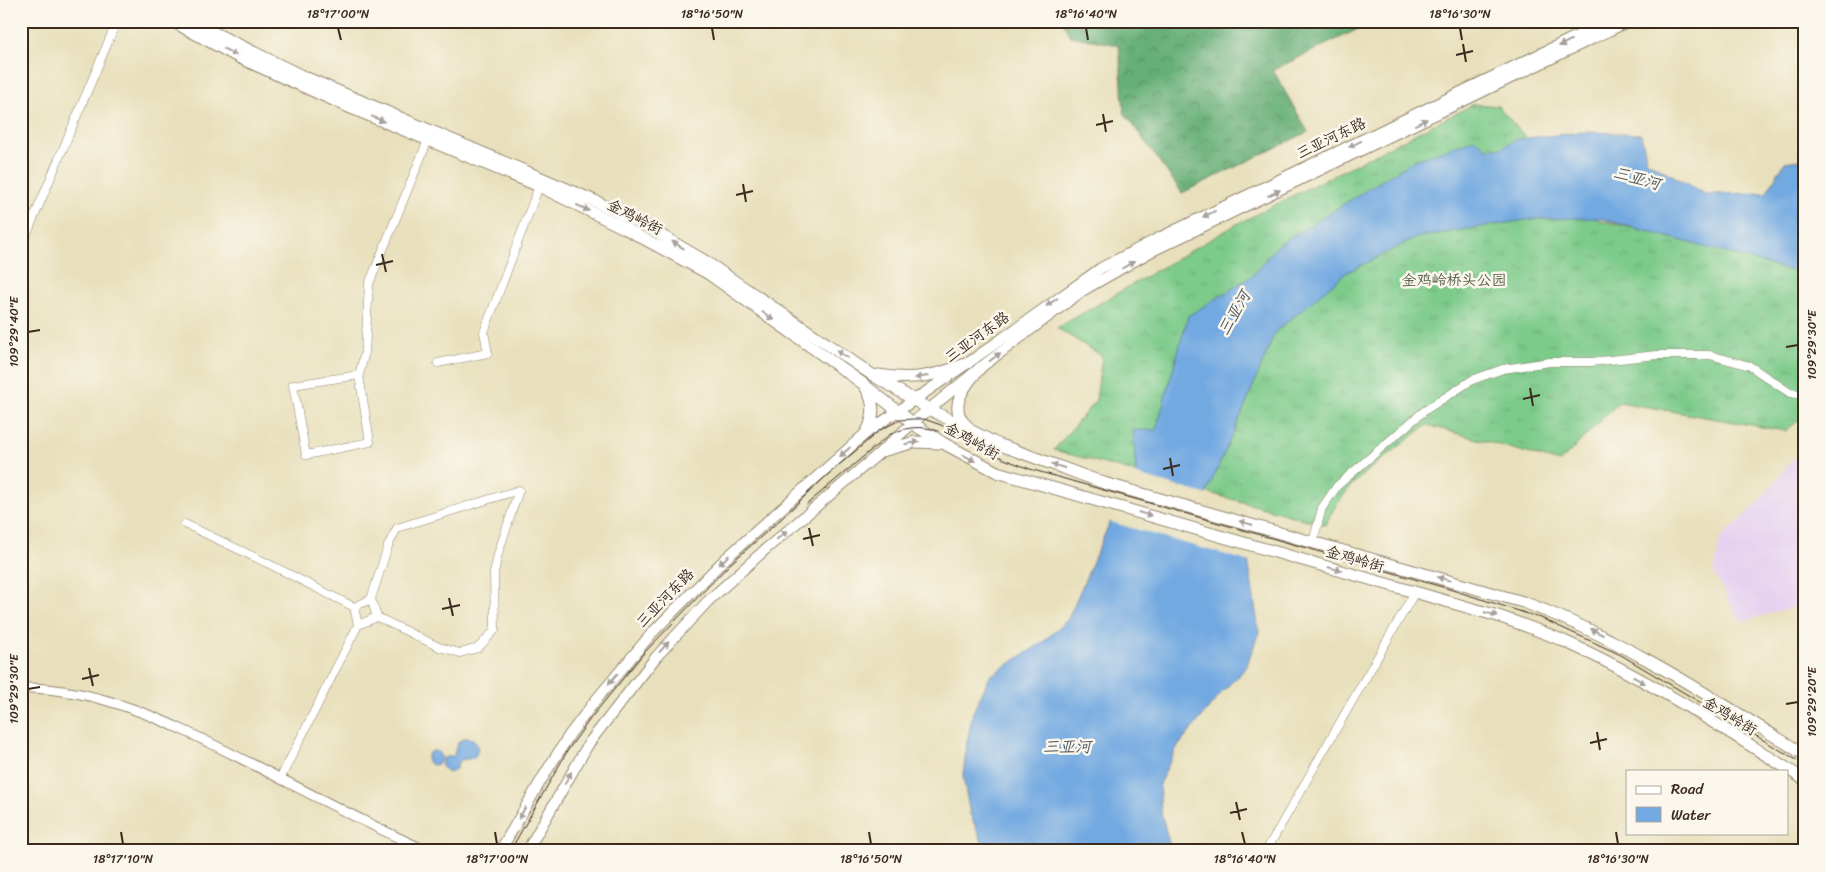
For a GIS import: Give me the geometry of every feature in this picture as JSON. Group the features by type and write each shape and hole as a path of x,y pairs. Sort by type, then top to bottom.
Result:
{"main road":[{"name":"金鸡岭街","path":"172,21 238,56 351,108 539,186 626,229 709,274 862,383 912,423 943,443 997,472 1498,616 1566,642 1660,692 1805,780"},
{"name":"金鸡岭街","path":"190,21 300,75 586,197 647,227 705,261 871,374 913,400 975,434 1011,450 1104,483 1523,602 1563,616 1597,632 1670,672 1805,755"},
{"name":"三亚河东路","path":"500,851 570,734 595,700 652,633 724,560 866,433 968,363 1100,268 1608,21"},
{"name":"三亚河东路","path":"527,851 589,743 666,645 738,573 882,451 912,423 980,368 1082,291 1150,252 1629,21"},
{"path":"871,374 913,378 934,375 968,363"},
{"path":"975,434 964,424 958,406 963,388 980,368"},
{"path":"862,383 870,394 873,409 871,425 866,433"},
{"path":"882,451 916,442 943,443"}],"street":[{"path":"21,248 117,21"},
{"path":"359,375 293,385 306,455 370,442 359,375 365,352 369,284 428,140"},
{"path":"438,363 488,353 484,332 539,186"},
{"path":"1313,542 1322,508 1337,486 1424,411 1472,380 1502,369 1550,362 1591,362 1657,355 1710,355 1750,366 1790,393 1805,395"},
{"path":"358,625 377,617 446,649 460,653 478,648 495,630 494,573 498,554 519,490 398,528 388,546 372,598 377,617"},
{"path":"185,524 270,564 354,607"},
{"path":"1266,851 1415,592"},
{"path":"354,607 372,598"},
{"path":"280,779 358,625 354,607"},
{"path":"21,688 73,692 109,700 141,712 192,734 427,851"}],"shaded area":[{"path":"1805,448 1805,604 1740,622 1714,573 1720,539 1758,503 1787,466"}],"green space":[{"path":"1063,21 1375,21 1273,70 1308,132 1182,193 1124,112 1119,45 1070,36"},
{"name":"金鸡岭桥头公园","path":"1474,104 1498,106 1598,220 1805,268 1805,416 1785,431 1619,402 1560,462 1427,425 1366,472 1351,486 1336,505 1325,525 1054,450 1096,400 1102,356 1057,328 1237,224"}],"water":[{"name":"三亚河","path":"1586,132 1641,134 1647,161 1705,194 1766,193 1785,162 1805,159 1805,270 1788,270 1599,218 1532,219 1418,237 1346,273 1275,332 1205,497 1244,533 1259,632 1246,668 1222,692 1176,749 1159,784 1161,812 1171,851 988,851 970,814 963,777 973,712 990,676 1042,643 1068,619 1129,478 1136,472 1133,430 1156,430 1188,316 1251,277 1277,246 1413,161 1475,139 1486,148 1501,148 1517,139"},
{"path":"466,738 473,739 476,744 478,748 476,755 474,758 461,760 457,764 457,768 447,772 441,765 443,758 454,756 458,743"},
{"path":"431,751 437,751 441,758 437,765 431,765 427,761 427,755"}],"pier":[{"path":"1130,473 1208,495 1246,532 1251,562 1107,521"}],"tram line":[{"path":"510,851 568,750 590,719 643,654 730,564 825,477 880,430 900,420 912,419 924,419 941,425 1004,459 1030,469 1446,588 1541,618 1621,655 1805,765"},
{"path":"807,504 889,435 913,428 926,428 938,431"}]}
